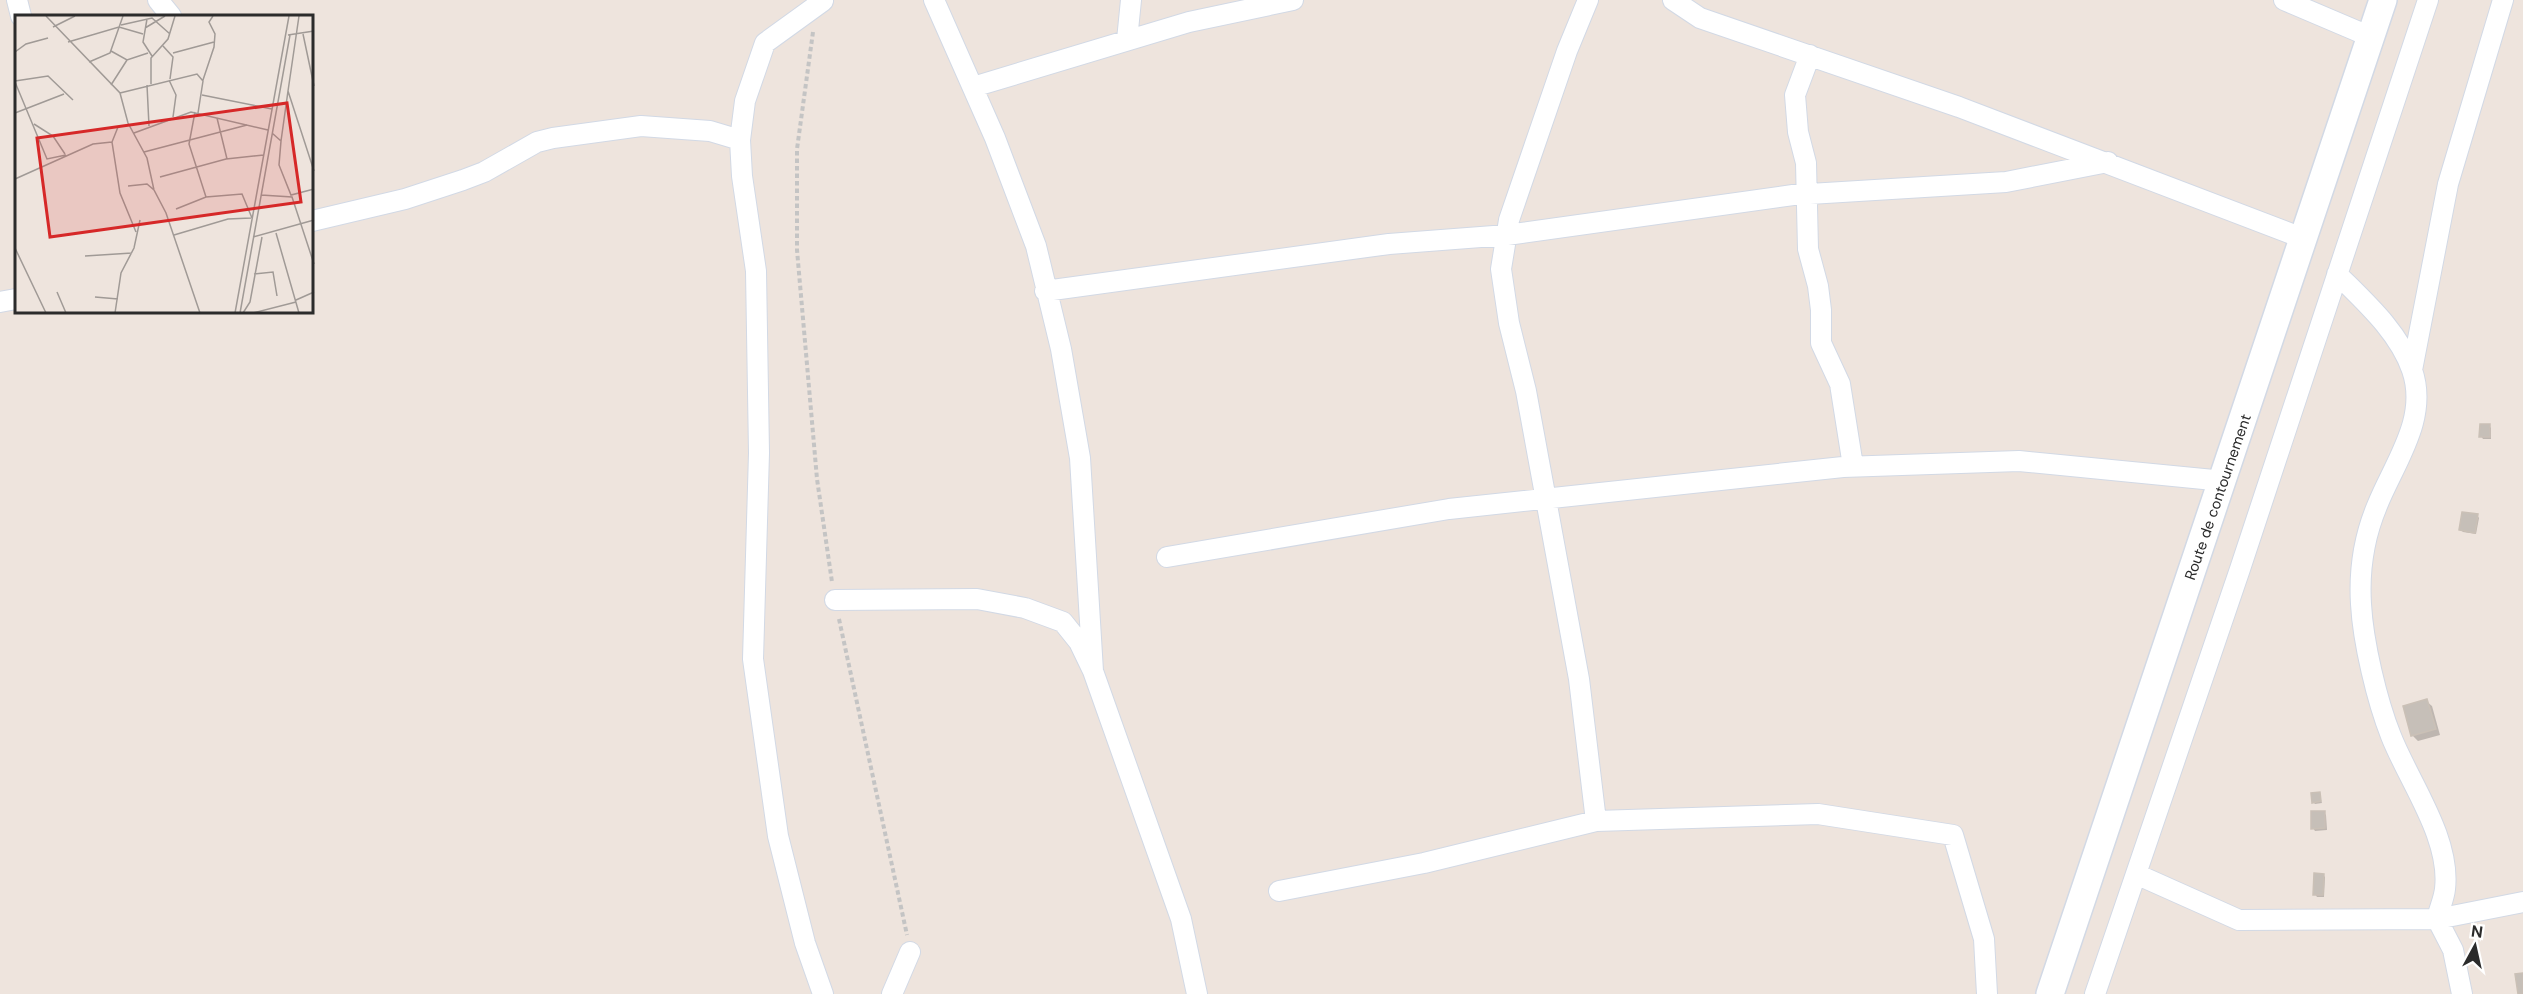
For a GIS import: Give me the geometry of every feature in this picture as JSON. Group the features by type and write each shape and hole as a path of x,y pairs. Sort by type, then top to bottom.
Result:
{"street":[{"path":"17,0 21,15"},
{"path":"158,0 170,15"},
{"path":"934,0 995,138 1036,246 1061,349 1080,458 1093,672"},
{"path":"1127,40 1131,0"},
{"path":"973,87 1189,22 1293,0"},
{"path":"1588,0 1567,51 1509,220 1501,269 1509,323 1526,391 1578,679 1596,821"},
{"path":"1673,0 1701,18 2108,162 2305,239"},
{"path":"2284,0 2371,37"},
{"name":"Route de contournement","path":"2050,994 2224,481 2383,0"},
{"path":"2095,994 2428,0"},
{"path":"2462,994 2453,950 2437,919 2445,888 2444,861 2433,826 2391,735 2372,664 2361,606 2360,574 2376,507 2412,433 2416,400 2412,370 2448,184 2503,0"},
{"path":"823,994 805,943 778,836 753,659 759,453 756,271 742,176 740,140 745,101 765,43 824,1"},
{"path":"1810,55 1795,95 1797,124 1806,163 1808,249 1818,286 1821,344 1840,384 1853,466"},
{"path":"314,220 405,199 463,180 484,172 537,142 553,138 641,126 710,131 740,140"},
{"path":"1046,291 1389,244 1507,235 1616,221 1712,205 1808,194 2007,182 2108,162"},
{"path":"2337,274 2374,311 2397,340 2412,370"},
{"path":"0,302 15,299"},
{"path":"1167,557 1449,508 1853,466 2019,461 2224,481"},
{"path":"835,600 977,599 1025,608 1063,622 1079,642 1093,672 1180,919 1197,994"},
{"path":"1279,891 1424,862 1596,821 1818,814 1953,835 1984,939 1987,994"},
{"path":"2136,874 2239,920 2437,919 2523,903"},
{"path":"892,994 910,952"}],"path":[{"path":"824,1 812,37 797,149 797,250 817,479 835,600 910,952"}],"building":[{"path":"2480,424 2490,424 2490,437 2479,437"},
{"path":"2462,512 2478,514 2475,533 2459,530"},
{"path":"2427,699 2436,729 2411,736 2403,706"},
{"path":"2320,792 2321,801 2312,803 2311,793"},
{"path":"2311,811 2325,811 2325,828 2311,829"},
{"path":"2314,873 2324,874 2323,895 2313,895"},
{"path":"2523,973 2523,994 2518,994 2515,974"}]}
